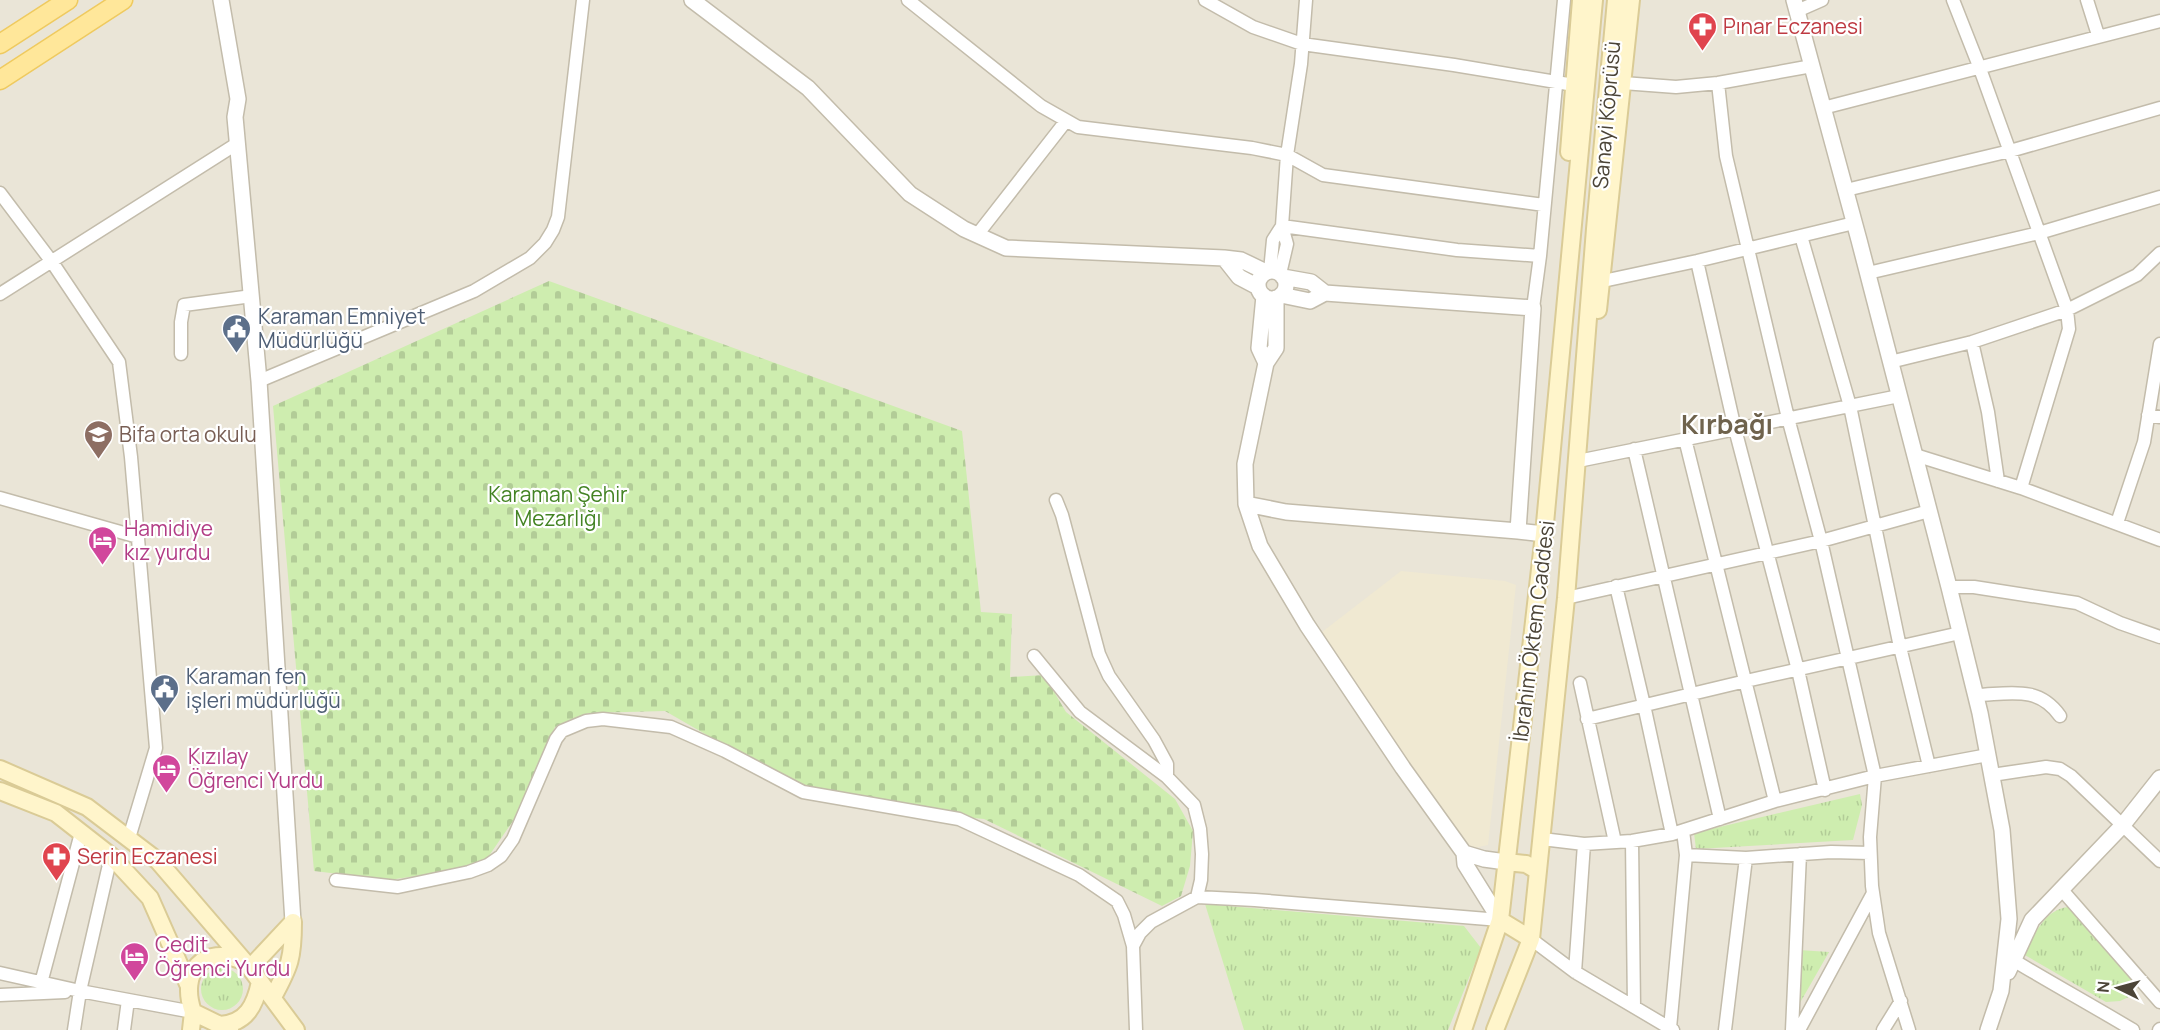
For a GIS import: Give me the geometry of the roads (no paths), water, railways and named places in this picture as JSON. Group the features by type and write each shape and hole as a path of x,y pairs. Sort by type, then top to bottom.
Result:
{"main road":[{"path":"0,44 68,0"},
{"path":"0,80 123,0"},
{"path":"1559,390 1558,293 1581,0"},
{"name":"Sanayi Köprüsü","path":"1574,227 1594,0"},
{"name":"Sanayi Köprüsü","path":"1595,230 1616,0"},
{"path":"1582,399 1603,281 1631,0"},
{"name":"İbrahim Öktem Caddesi","path":"1463,1030 1500,920 1544,534 1574,227"},
{"name":"İbrahim Öktem Caddesi","path":"1499,1029 1531,939 1566,598 1595,230"},
{"path":"0,769 87,807 158,861 251,970 296,1030"},
{"path":"0,793 56,813 111,856 150,898 188,984"},
{"path":"1506,862 1526,864 1538,870"},
{"path":"1500,920 1531,939"},
{"path":"193,1012 226,1029 246,1016 252,1008 251,970 293,922"},
{"path":"273,997 290,965 293,922"},
{"path":"191,1030 193,1012 188,984 199,964 219,955 231,956 251,970"}],"street":[{"path":"209,0 235,117 260,381 293,922"},
{"path":"221,0 238,99 235,117"},
{"path":"260,381 474,291 530,258 545,243 554,230 558,217 583,0"},
{"path":"692,0 808,88 910,194 964,229 1006,248 1241,260 1275,273 1311,282 1325,293"},
{"path":"908,0 1041,106 1078,127 1252,148 1287,155 1323,176 1544,205"},
{"path":"1205,0 1253,27 1302,44 1454,65 1574,85"},
{"path":"1275,273 1287,244 1282,226 1287,155 1306,0"},
{"path":"1518,531 1533,308 1564,0"},
{"path":"1822,0 1796,6 1949,587 1976,695 2002,830 2008,919 2001,991"},
{"path":"1953,0 2067,310 2069,329 2021,488"},
{"path":"2087,0 2098,35"},
{"path":"1823,108 2098,35 2160,21"},
{"path":"1623,82 1676,87 1718,84 1812,66"},
{"path":"1718,84 1726,156 1788,418 1821,541 1875,776 1870,837 1873,893 1879,933 1909,1030"},
{"path":"1846,190 2010,151 2160,108"},
{"path":"977,235 1066,121"},
{"path":"0,294 238,143"},
{"path":"0,193 52,262 119,362 138,537 156,748 129,838"},
{"path":"1868,273 2039,233 2160,197"},
{"path":"1603,281 1854,223"},
{"path":"1282,226 1457,250 1540,256"},
{"path":"1801,236 1850,406 1873,526 1929,766"},
{"path":"1890,362 1972,342 2067,310 2137,275 2160,253"},
{"path":"1224,258 1239,277 1270,294 1310,301 1325,293 1533,308"},
{"path":"1697,261 1735,429 1798,670 1825,790"},
{"path":"1270,294 1285,283 1275,273"},
{"path":"1275,273 1261,276 1270,294 1276,348 1266,363 1245,464 1246,504 1260,546 1307,625 1403,768 1464,853 1465,864 1500,920"},
{"path":"181,354 181,322 184,304 252,296"},
{"path":"1972,342 1988,412 1998,481"},
{"path":"2117,524 2154,416 2160,344"},
{"path":"1578,461 1899,396"},
{"path":"1685,439 1775,801"},
{"path":"1635,449 1720,819"},
{"path":"1915,456 2021,488 2160,540"},
{"path":"0,498 138,537"},
{"path":"1056,500 1100,654 1109,676 1167,764 1167,777"},
{"path":"1246,504 1286,512 1544,534"},
{"path":"1566,598 1821,541 1929,511"},
{"path":"1531,939 1575,972 1672,1029 1686,855 1677,832 1616,586"},
{"path":"1949,587 1985,588 2077,603 2120,623 2160,637"},
{"path":"1587,719 1960,633"},
{"path":"1034,656 1080,712 1167,777 1194,805 1200,829 1202,854 1201,880 1197,897"},
{"path":"1580,684 1615,842"},
{"path":"1976,695 2036,695 2053,706 2061,716"},
{"path":"336,880 398,886 469,872 488,865 501,855 513,839 547,757 562,731 572,725 595,720 653,723 670,727 725,751 803,792 959,819 1079,875 1117,901 1124,915 1133,946 1136,1030"},
{"path":"1542,839 1584,844 1632,841 1677,832 1775,801 1875,776 1988,755"},
{"path":"1992,775 2037,768 2060,768 2160,861"},
{"path":"1988,1030 2013,960 2032,920 2122,826 2160,778"},
{"path":"41,982 81,833"},
{"path":"1632,841 1634,1007"},
{"path":"1575,972 1584,844"},
{"path":"1686,855 1746,858 1831,852 1870,853"},
{"path":"1464,853 1506,862"},
{"path":"1792,1030 1800,854"},
{"path":"74,1030 80,991 111,856"},
{"path":"1725,1030 1746,858"},
{"path":"2062,890 2160,1002"},
{"path":"1799,1030 1873,893"},
{"path":"1133,946 1140,933 1151,922 1197,897 1500,920"},
{"path":"2013,960 2133,1030"},
{"path":"0,973 193,1012"},
{"path":"0,995 80,991"},
{"path":"124,1030 128,1000"},
{"path":"1883,1030 1901,1001"}],"place":[{"name":"Pınar Eczanesi","path":"1702,52"},
{"name":"Karaman Emniyet Müdürlüğü","path":"237,354"},
{"name":"Bifa orta okulu","path":"98,460"},
{"name":"Hamidiye kız yurdu","path":"103,566"},
{"name":"Karaman fen işleri müdürlüğü","path":"165,714"},
{"name":"Kızılay Öğrenci Yurdu","path":"167,794"},
{"name":"Serin Eczanesi","path":"56,882"},
{"name":"Cedit Öğrenci Yurdu","path":"134,982"}],"district":[{"name":"Kırbağı","path":"1727,423"}],"park label":[{"name":"Karaman Şehir Mezarlığı","path":"558,506"}]}
